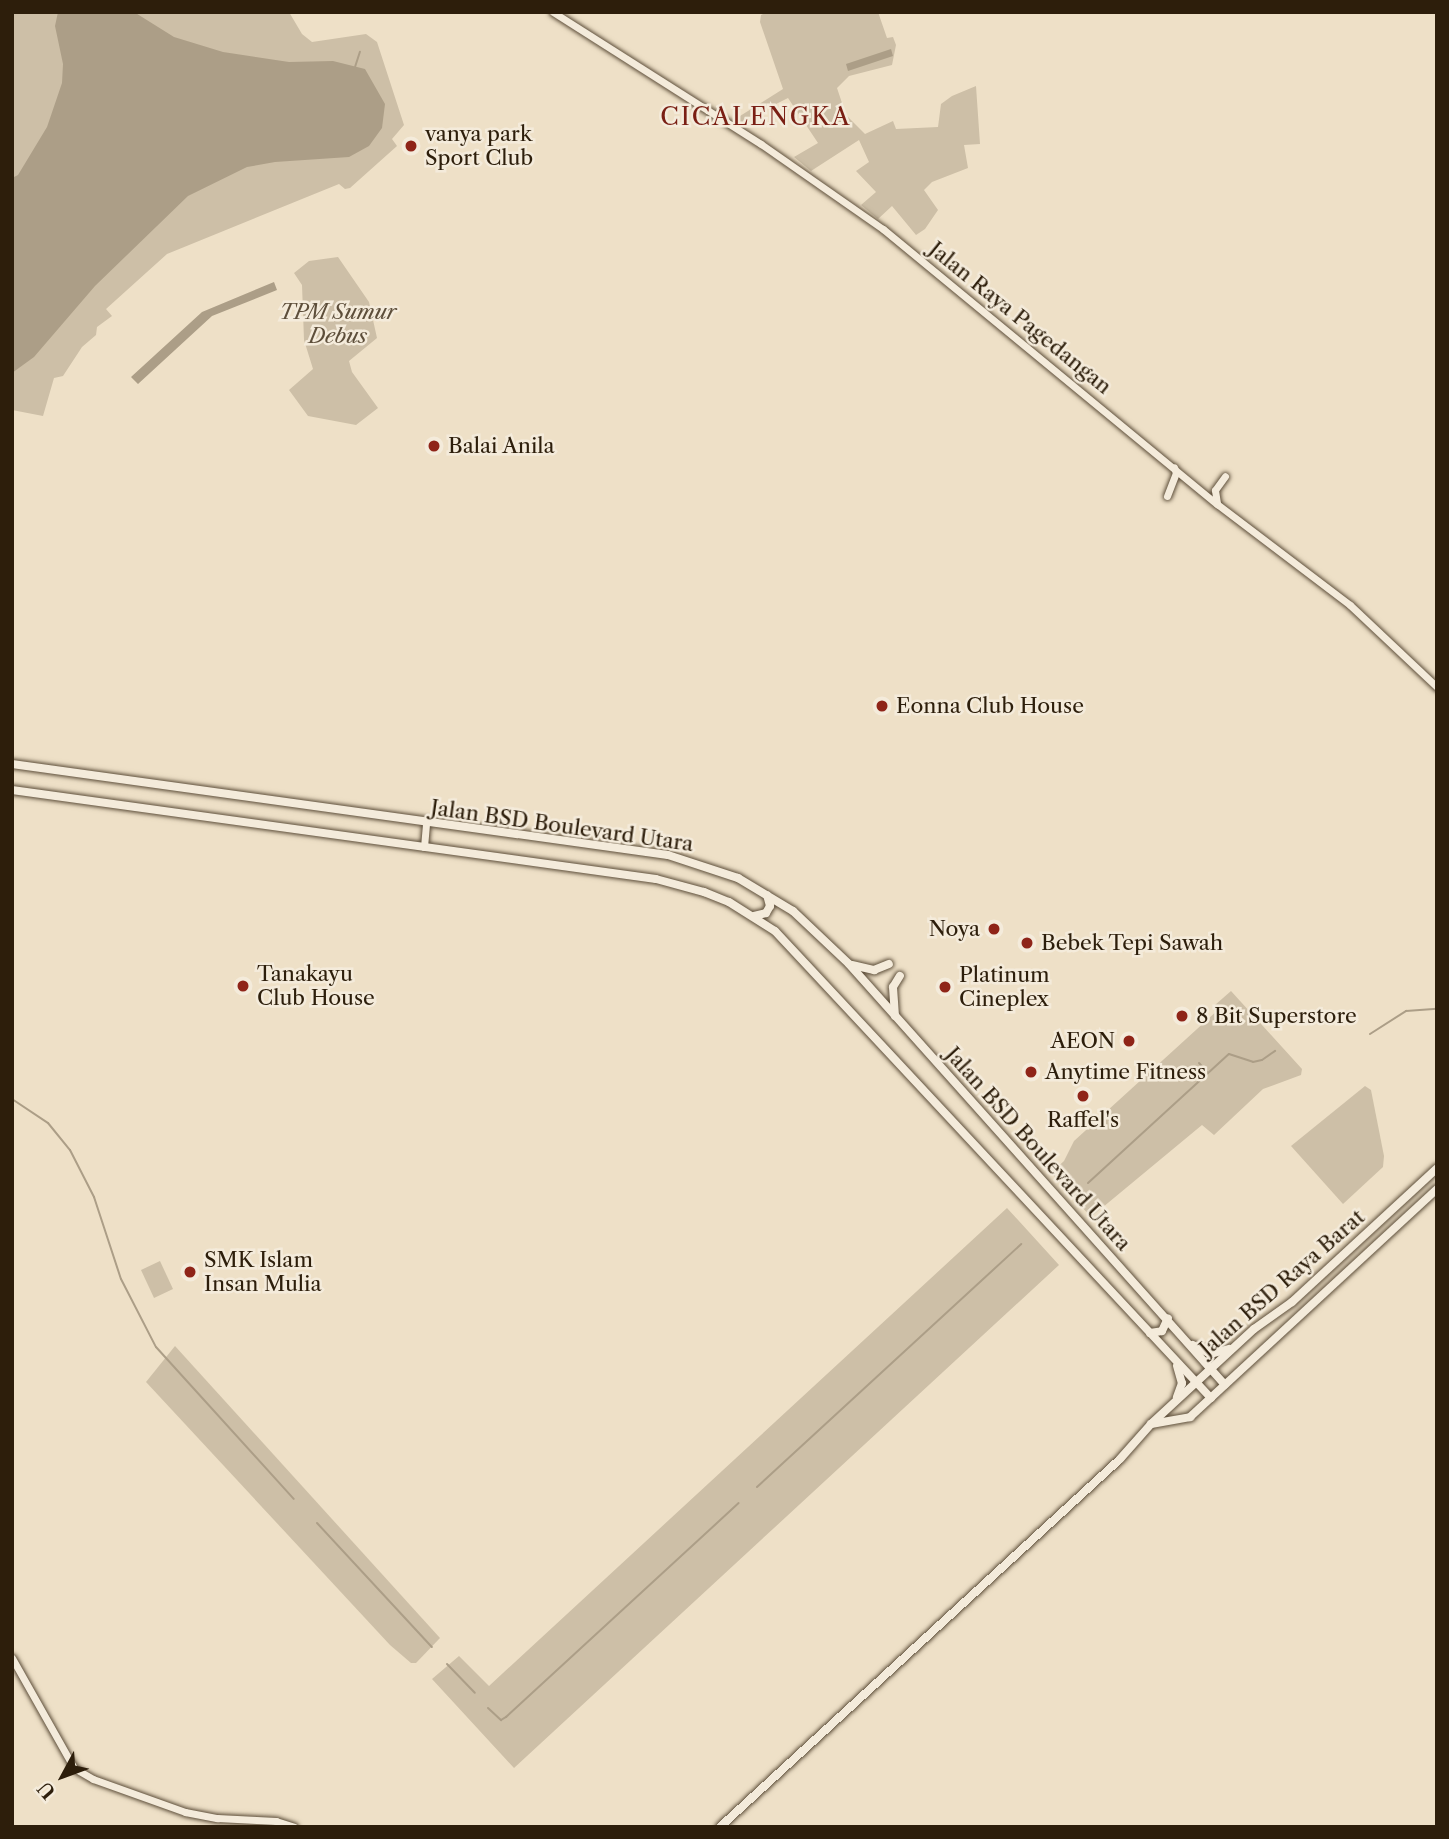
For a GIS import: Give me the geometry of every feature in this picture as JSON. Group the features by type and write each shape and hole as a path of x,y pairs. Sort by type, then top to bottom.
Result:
{"main road":[{"name":"Jalan BSD Boulevard Utara","path":"12,764 426,824 668,855 714,868 765,892 793,911 849,964 1225,1384"},
{"name":"Jalan BSD Boulevard Utara","path":"12,790 656,879 704,892 754,916 775,932 844,1004 1211,1398"},
{"path":"754,916 766,913 770,906 765,892"},
{"path":"849,964 863,970 889,964"},
{"path":"895,1017 893,987 900,976"},
{"name":"Jalan BSD Raya Barat","path":"720,1827 1120,1459 1151,1424 1235,1346 1292,1302 1437,1168"},
{"name":"Jalan BSD Raya Barat","path":"1151,1424 1190,1418 1437,1189"},
{"path":"1150,1333 1163,1331 1168,1318"},
{"path":"1184,1340 1211,1354 1235,1346"},
{"path":"1170,1354 1181,1373 1182,1383 1174,1403"}],"street":[{"name":"Jalan Raya Pagedangan","path":"553,12 761,144 883,229 1217,504 1350,605 1437,687"},
{"path":"1167,496 1176,473 1174,467"},
{"path":"1217,504 1215,490 1225,476"},
{"path":"424,847 426,824"},
{"path":"12,1658 74,1768 93,1779 185,1812 218,1818 276,1821 294,1827"}],"green space":[{"path":"12,12 289,12 302,34 312,42 366,34 377,42 404,125 392,139 397,146 350,188 345,189 339,184 167,254 106,309 112,316 97,327 96,335 82,347 63,376 54,378 43,416 12,410"},
{"path":"767,12 878,12 887,38 893,37 896,45 892,65 849,76 837,88 846,115 865,134 893,121 896,129 938,127 941,104 976,86 980,144 964,145 968,168 932,182 924,190 938,210 925,229 916,235 892,206 878,219 861,205 876,192 856,171 869,162 859,140 811,171 794,157 818,143 788,98 750,117 739,126 732,121 783,89 760,22 761,15"},
{"name":"TPM Sumur Debus","path":"338,257 369,302 377,338 349,361 352,372 378,408 356,425 308,416 289,390 313,369 304,340 302,285 294,273 309,261"},
{"path":"1231,991 1302,1069 1301,1075 1263,1089 1214,1135 1202,1125 1091,1217 1051,1173 1064,1161 1074,1141 1219,1009 1215,1005"},
{"path":"1365,1086 1371,1090 1384,1156 1383,1167 1343,1204 1291,1146"},
{"path":"1007,1208 1059,1265 514,1768 432,1679 459,1656 489,1686"},
{"path":"160,1261 173,1289 154,1298 141,1270"},
{"path":"175,1346 440,1638 416,1663 411,1663 390,1645 146,1382"}],"shaded area":[{"path":"58,12 134,12 174,37 223,52 289,62 333,61 365,69 385,104 382,128 369,146 349,157 275,162 247,167 188,196 95,286 34,357 12,373 12,178 18,175 47,127 62,83 63,64 55,26"},
{"path":"891,49 893,56 848,71 846,64"},
{"path":"274,282 277,290 212,316 138,384 131,377 202,312"}],"waterway":[{"path":"355,67 360,52"},
{"path":"1370,1034 1406,1011 1437,1009"},
{"path":"1088,1183 1229,1054 1253,1062 1262,1060 1275,1051"},
{"path":"1199,1063 1207,1072"},
{"path":"12,1099 48,1123 70,1150 94,1197 121,1279 156,1347 294,1499"},
{"path":"757,1487 1021,1244"},
{"path":"488,1708 501,1720 506,1717 739,1503"},
{"path":"317,1523 432,1647"},
{"path":"447,1664 475,1693"}],"place":[{"name":"vanya park Sport Club","path":"411,146"},
{"name":"Balai Anila","path":"434,446"},
{"name":"Eonna Club House","path":"882,706"},
{"name":"Noya","path":"994,929"},
{"name":"Bebek Tepi Sawah","path":"1027,943"},
{"name":"Tanakayu Club House","path":"243,986"},
{"name":"Platinum Cineplex","path":"945,987"},
{"name":"8 Bit Superstore","path":"1182,1016"},
{"name":"AEON","path":"1129,1041"},
{"name":"Anytime Fitness","path":"1031,1072"},
{"name":"Raffel's","path":"1083,1096"},
{"name":"SMK Islam Insan Mulia","path":"190,1272"}],"district":[{"name":"CICALENGKA","path":"756,117"}]}
